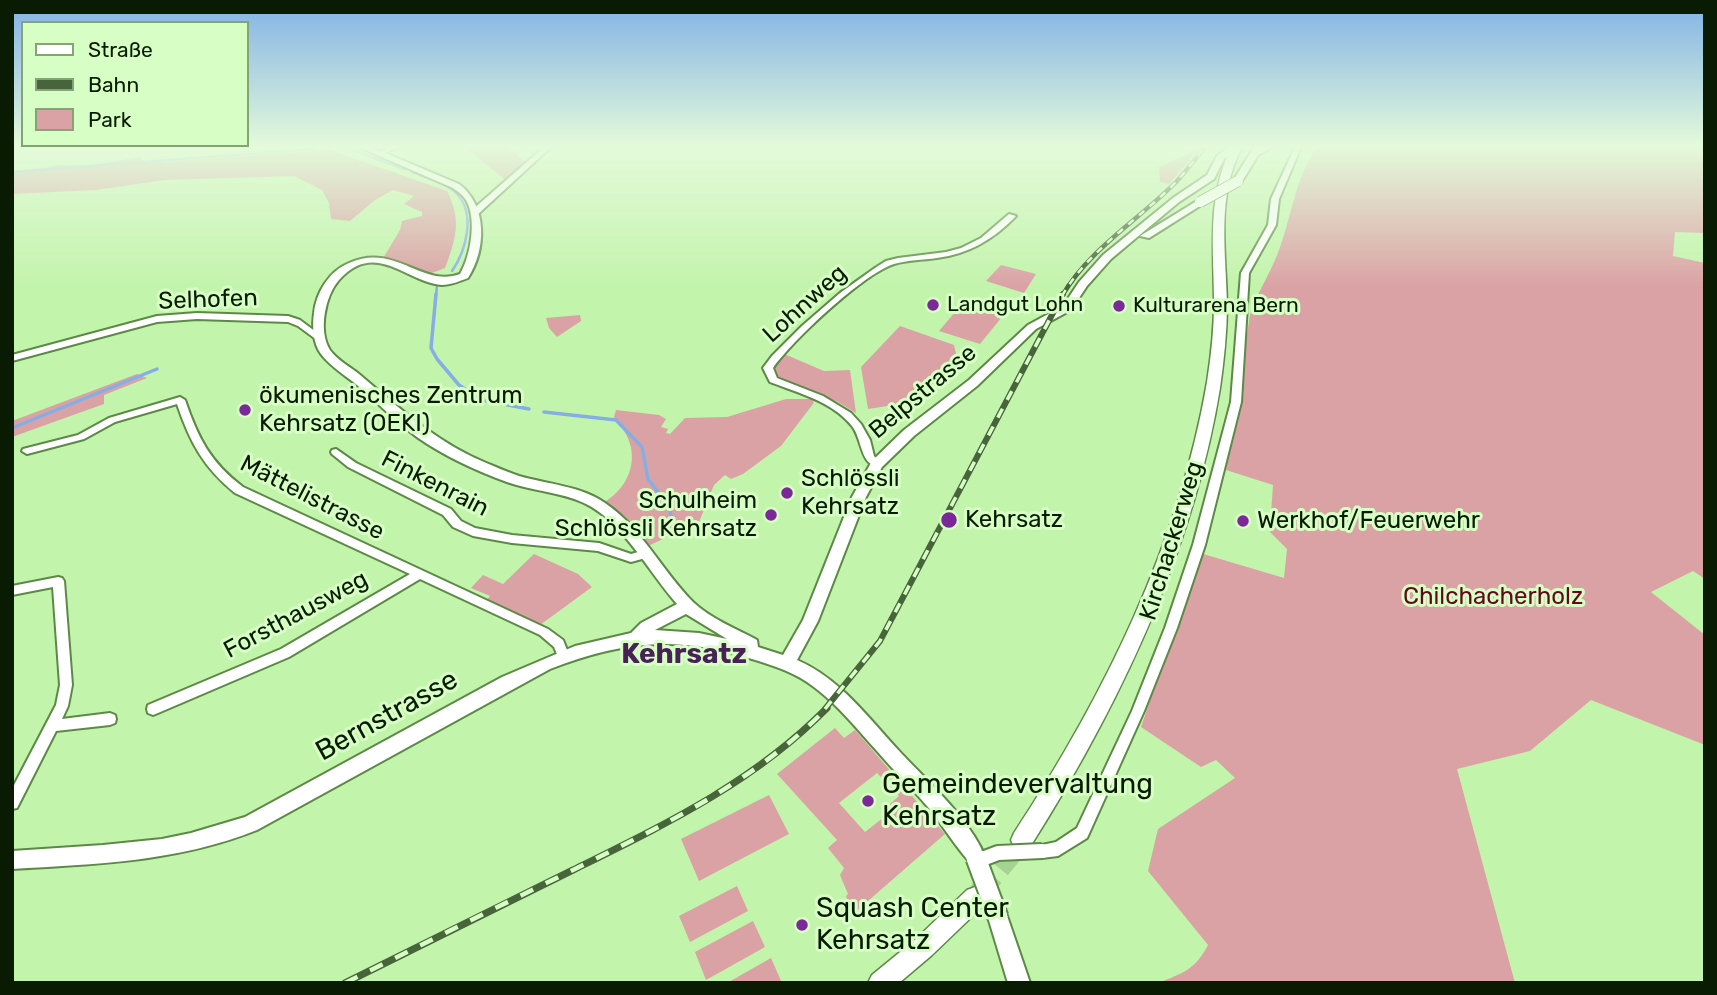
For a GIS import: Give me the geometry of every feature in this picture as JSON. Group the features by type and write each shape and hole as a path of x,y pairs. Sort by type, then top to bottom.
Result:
{"main road":[{"path":"1022,839 1065,772 1098,709 1138,625 1178,523 1205,429 1220,326 1221,193"},
{"path":"880,983 924,947 975,898"}],"street":[{"path":"464,193 469,198 475,226 470,265 464,276 438,282 404,266 381,261 352,263 333,280 321,301 318,314 320,338 325,352 333,362 422,434 476,464 513,479 589,499 600,505 701,618 748,643 766,656"},
{"path":"474,213 496,193"},
{"name":"Belpstrasse","path":"787,663 810,621 859,497 877,464 909,433 973,383 1028,330 1067,308 1097,268 1186,193"},
{"name":"Belpstrasse","path":"1097,268 1216,193"},
{"name":"Kirchackerweg","path":"976,860 998,853 1058,849 1083,833 1134,720 1171,628 1199,545 1236,401 1245,273 1268,234 1278,193"},
{"name":"Lohnweg","path":"877,464 869,458 862,432 852,417 834,403 774,380 768,368 790,340 879,268 901,260 963,250 987,237 1012,216"},
{"name":"Selhofen","path":"12,358 135,324 183,316 288,318 301,323 311,334 320,338"},
{"name":"Mättelistrasse","path":"27,451 80,437 112,420 180,400 202,454 232,484 544,632 559,644 563,655"},
{"name":"Finkenrain","path":"336,452 352,465 447,512 457,524 473,532 512,540 599,547 631,558 645,554"},
{"name":"Forsthausweg","path":"153,709 285,653 420,574"},
{"path":"12,591 58,580 66,685 62,706 12,803"},
{"path":"637,636 648,625 668,619 687,605"},
{"name":"Bernstrasse","path":"12,860 150,852 217,837 250,824 563,655 601,643 637,636 685,636 787,663 808,673 844,702 959,831 976,860 1020,983"},
{"path":"51,726 110,719"}],"green space":[{"path":"324,193 387,193 350,221 331,219 329,203"},
{"path":"405,193 448,193 455,211 456,230 445,268 424,276 382,260 400,230 402,221 422,216 422,212 404,204 414,196"},
{"name":"Chilchacherholz","path":"1295,193 1705,193 1705,233 1675,232 1673,256 1705,263 1705,579 1693,571 1651,592 1705,635 1705,745 1591,700 1530,751 1457,769 1515,983 1158,983 1188,970 1208,945 1148,871 1158,829 1235,778 1216,760 1201,767 1141,727 1200,553 1284,578 1287,549 1270,532 1274,515 1271,514 1273,485 1226,470 1250,315 1280,246"},
{"path":"1001,265 1036,274 1024,293 986,281"},
{"path":"966,299 1006,312 980,344 939,331"},
{"path":"580,315 581,321 557,337 549,328 546,318"},
{"path":"900,326 954,345 959,366 907,403 868,409 861,367"},
{"path":"782,353 824,371 850,370 856,413 838,402 778,378 774,368"},
{"path":"137,374 147,378 104,395 104,404 12,437 12,421"},
{"path":"786,399 814,399 781,446 743,474 731,479 725,475 714,485 699,522 648,546 606,501 625,481 632,455 626,434 614,417 616,410 659,415 666,419 661,427 668,429 666,433 670,434 685,418 727,417"},
{"path":"534,554 578,574 592,587 540,625 487,600 490,596 471,588 483,575 503,584"},
{"path":"835,728 844,738 855,730 945,834 853,914 840,875 844,868 828,848 837,840 777,774","holes":["877,773 899,796 884,809 888,814 865,832 839,803"]},
{"path":"769,795 789,834 699,881 681,839"},
{"path":"737,886 748,911 690,942 679,916"},
{"path":"753,921 765,947 706,980 695,952"},
{"path":"771,958 782,983 727,983"}],"waterway":[{"path":"452,271 467,232 466,212 456,193"},
{"path":"436,296 437,285"},
{"path":"436,294 431,348 437,359 459,385 482,400 529,409"},
{"path":"12,428 157,369"},
{"path":"544,412 616,420 642,447 648,479 669,506 672,522"}],"tunnel":[{"path":"979,893 1020,843"}],"railway":[{"path":"1062,296 1073,279 1100,249 1165,193"},
{"path":"825,709 880,641 1063,294"},
{"path":"345,983 675,818 770,758 827,708"}],"place":[{"name":"Landgut Lohn","path":"933,305"},
{"name":"Kulturarena Bern","path":"1119,306"},
{"name":"ökumenisches Zentrum Kehrsatz (OEKI)","path":"245,410"},
{"name":"Schlössli Kehrsatz","path":"787,493"},
{"name":"Schulheim Schlössli Kehrsatz","path":"771,515"},
{"name":"Kehrsatz","path":"949,520"},
{"name":"Werkhof/Feuerwehr","path":"1243,521"},
{"name":"Gemeindevervaltung Kehrsatz","path":"868,801"},
{"name":"Squash Center Kehrsatz","path":"802,925"}],"district":[{"name":"Kehrsatz","path":"684,655"}]}
